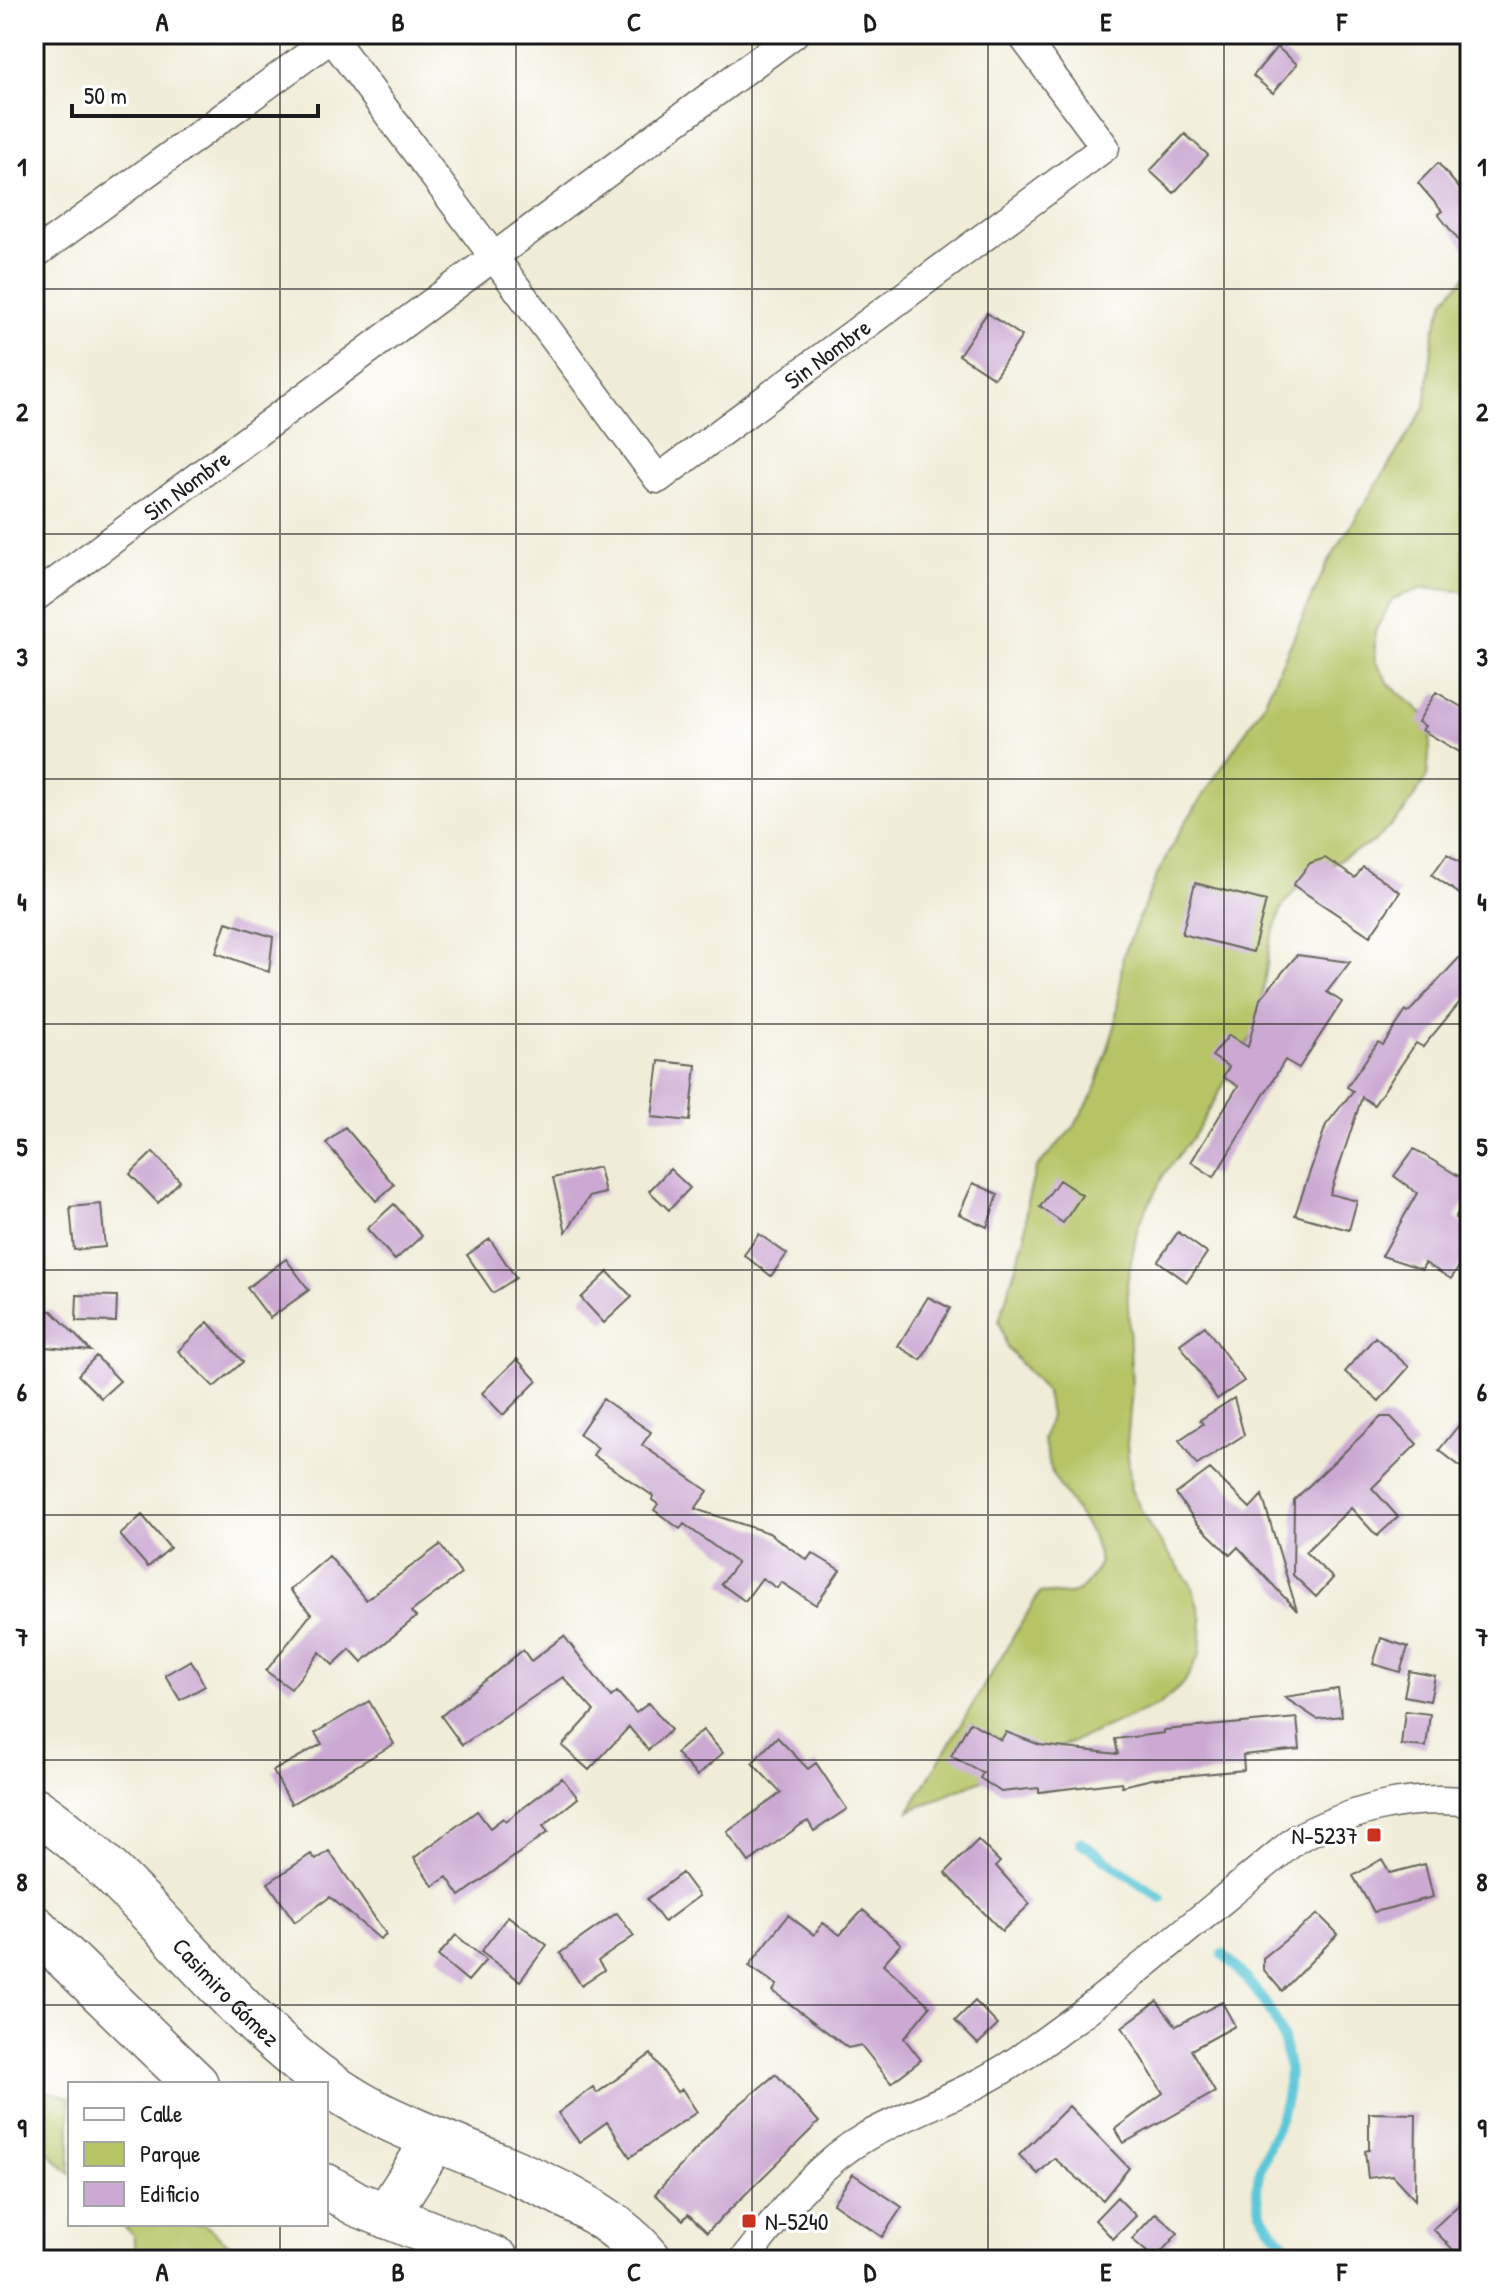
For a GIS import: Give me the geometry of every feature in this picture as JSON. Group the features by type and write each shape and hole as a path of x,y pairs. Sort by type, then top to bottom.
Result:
{"main road":[{"name":"Casimiro Gómez","path":"34,1809 106,1867 273,2037 306,2065 358,2103 568,2199 609,2224 650,2260"},
{"path":"34,1927 194,2082"},
{"path":"386,2216 435,2139"},
{"path":"328,2187 386,2216 497,2260"}],"street":[{"name":"Sin Nombre","path":"34,597 794,34"},
{"name":"Sin Nombre","path":"34,255 333,35 658,479 1105,147 1021,34"},
{"path":"744,2260 806,2185 844,2151 866,2137 970,2089 1040,2045 1298,1838 1338,1817 1376,1805 1415,1800 1470,1802"}],"green space":[{"path":"1470,271 1470,592 1423,588 1393,599 1375,631 1375,661 1390,685 1422,712 1431,734 1427,777 1404,812 1374,842 1306,877 1282,907 1270,943 1258,1025 1196,1133 1164,1174 1138,1226 1127,1283 1132,1388 1127,1444 1131,1490 1151,1529 1192,1586 1202,1620 1200,1654 1184,1683 1159,1705 909,1811 1040,1592 1077,1592 1089,1581 1100,1562 1092,1535 1053,1476 1043,1440 1050,1416 1046,1392 1007,1348 999,1321 1025,1237 1027,1202 1036,1168 1074,1127 1094,1092 1115,1026 1123,956 1157,875 1179,832 1263,705 1326,566 1425,407 1434,331 1445,299"},
{"path":"34,2088 68,2096 68,2172 34,2138"},
{"path":"124,2226 206,2226 249,2260 137,2260 133,2235"}],"building":[{"path":"1277,47 1297,64 1273,93 1253,76"},
{"path":"1185,134 1208,155 1174,193 1150,171"},
{"path":"1438,163 1464,194 1470,189 1470,255 1438,214 1442,211 1418,183"},
{"path":"987,313 1022,336 994,378 959,355"},
{"path":"1436,692 1470,712 1470,758 1422,730 1425,726 1418,722"},
{"path":"1447,854 1470,869 1470,901 1432,875"},
{"path":"1325,858 1355,878 1363,867 1400,892 1370,936 1293,885 1310,863"},
{"path":"1195,883 1266,901 1253,952 1182,934"},
{"path":"226,922 273,937 269,972 216,953"},
{"path":"1470,946 1470,1001 1464,997 1423,1047 1416,1043 1374,1105 1362,1097 1330,1194 1357,1201 1349,1230 1295,1215 1326,1125 1353,1091 1347,1087 1378,1042 1383,1045 1406,1011 1408,1013"},
{"path":"1297,955 1350,962 1327,992 1342,1002 1299,1068 1285,1060 1214,1177 1191,1162 1238,1086 1223,1077 1229,1067 1212,1056 1229,1035 1248,1047 1260,999"},
{"path":"659,1061 696,1065 690,1121 652,1117"},
{"path":"345,1127 394,1185 376,1201 326,1143"},
{"path":"1414,1149 1470,1183 1470,1192 1455,1218 1470,1227 1470,1267 1462,1262 1451,1279 1425,1263 1422,1269 1382,1256 1417,1193 1394,1176"},
{"path":"153,1152 180,1181 158,1203 130,1174"},
{"path":"599,1167 605,1193 589,1197 566,1232 553,1178"},
{"path":"670,1169 690,1188 669,1210 649,1191"},
{"path":"1059,1180 1082,1195 1063,1223 1040,1207"},
{"path":"973,1183 998,1194 987,1227 959,1214"},
{"path":"101,1204 105,1247 74,1250 70,1207"},
{"path":"394,1204 422,1236 395,1260 367,1229"},
{"path":"1178,1232 1207,1253 1187,1282 1158,1261"},
{"path":"759,1234 787,1254 771,1276 744,1255"},
{"path":"490,1239 516,1278 493,1293 467,1255"},
{"path":"286,1259 309,1290 270,1318 247,1288"},
{"path":"608,1272 632,1297 604,1323 581,1298"},
{"path":"77,1295 117,1296 116,1322 76,1321"},
{"path":"928,1297 950,1308 921,1360 898,1346"},
{"path":"34,1310 52,1311 91,1351 34,1346"},
{"path":"208,1322 243,1362 214,1387 178,1351"},
{"path":"1205,1326 1244,1381 1217,1399 1180,1344"},
{"path":"1375,1337 1409,1367 1379,1401 1345,1372"},
{"path":"96,1356 120,1381 101,1398 78,1375"},
{"path":"517,1359 537,1381 503,1415 482,1393"},
{"path":"1234,1398 1244,1435 1197,1465 1179,1440 1203,1424 1200,1420"},
{"path":"603,1399 651,1432 642,1445 708,1491 695,1509 769,1533 807,1560 812,1553 840,1570 816,1605 781,1582 777,1588 762,1578 745,1601 721,1584 737,1563 684,1524 680,1529 654,1510 658,1504 652,1500 653,1496 593,1455 598,1448 579,1434"},
{"path":"1470,1411 1470,1474 1439,1450"},
{"path":"1381,1417 1391,1417 1417,1444 1372,1488 1398,1517 1377,1536 1351,1508 1305,1552 1333,1578 1316,1597 1293,1575 1294,1500"},
{"path":"1210,1469 1250,1508 1262,1495 1297,1611 1238,1547 1230,1555 1197,1523 1176,1494"},
{"path":"142,1515 170,1548 148,1567 120,1535"},
{"path":"440,1545 461,1574 411,1612 416,1617 362,1662 350,1649 333,1665 320,1652 291,1689 266,1671 311,1614 290,1590 329,1556 366,1600"},
{"path":"564,1636 611,1697 617,1692 636,1713 649,1703 671,1730 648,1750 629,1727 589,1770 562,1746 594,1711 563,1677 462,1745 441,1716 523,1650 531,1661"},
{"path":"1381,1638 1408,1647 1400,1672 1373,1664"},
{"path":"191,1660 205,1686 180,1700 165,1675"},
{"path":"1409,1671 1435,1676 1430,1701 1404,1696"},
{"path":"1338,1689 1342,1716 1317,1719 1284,1697"},
{"path":"369,1701 394,1744 291,1804 273,1771 322,1744 315,1733"},
{"path":"1405,1711 1430,1714 1426,1747 1401,1745"},
{"path":"1297,1718 1300,1749 1243,1755 1244,1770 1152,1779 1122,1786 1121,1782 1039,1792 1039,1788 1001,1792 980,1778 983,1773 951,1756 970,1722 1001,1740 1006,1732 1040,1745 1118,1754 1115,1739 1164,1733 1164,1730"},
{"path":"703,1730 723,1753 697,1776 676,1753"},
{"path":"777,1737 808,1769 816,1763 847,1809 814,1831 808,1821 802,1824 749,1862 727,1832 781,1793 752,1763"},
{"path":"562,1778 578,1798 543,1826 548,1832 460,1896 447,1877 433,1886 414,1858 477,1811 490,1828 503,1818 506,1821"},
{"path":"978,1840 1000,1862 996,1866 1030,1904 1002,1931 945,1873"},
{"path":"329,1851 386,1934 380,1939 330,1897 295,1922 268,1883 311,1854 316,1860"},
{"path":"1382,1859 1390,1873 1425,1864 1433,1897 1374,1912 1353,1876"},
{"path":"682,1873 699,1896 664,1922 647,1899"},
{"path":"863,1910 901,1944 883,1964 930,2006 904,2038 921,2060 891,2083 861,2045 848,2048 773,1991 777,1985 749,1966 788,1915 814,1935 823,1923 840,1935"},
{"path":"617,1913 634,1936 598,1961 604,1970 581,1985 560,1953"},
{"path":"1318,1914 1338,1934 1282,1991 1263,1969 1263,1958"},
{"path":"508,1916 547,1945 520,1981 481,1952"},
{"path":"456,1935 486,1960 468,1981 438,1956"},
{"path":"975,2001 998,2025 978,2044 955,2021"},
{"path":"1157,2001 1176,2026 1222,2002 1235,2026 1191,2050 1215,2092 1124,2143 1115,2129 1163,2093 1122,2027"},
{"path":"651,2054 677,2092 682,2089 697,2112 630,2157 607,2122 579,2142 558,2113 593,2087 597,2093"},
{"path":"776,2074 819,2122 707,2232 688,2214 683,2220 655,2194 728,2114"},
{"path":"1069,2106 1129,2168 1103,2200 1054,2158 1038,2174 1019,2155"},
{"path":"1369,2113 1416,2114 1415,2200 1392,2175 1368,2178 1365,2151 1369,2150"},
{"path":"853,2174 902,2207 882,2237 833,2203"},
{"path":"1470,2194 1470,2260 1463,2260 1433,2229"},
{"path":"1117,2197 1136,2216 1113,2239 1095,2220"},
{"path":"1156,2213 1178,2233 1155,2259 1132,2239"}],"waterway":[{"path":"1080,1842 1161,1898"},
{"path":"1223,1954 1266,2004 1281,2032 1288,2064 1287,2094 1261,2167 1257,2189 1261,2211 1276,2235 1307,2260"}],"place":[{"name":"N-5237","path":"1374,1835"},
{"name":"N-5240","path":"749,2221"}]}
